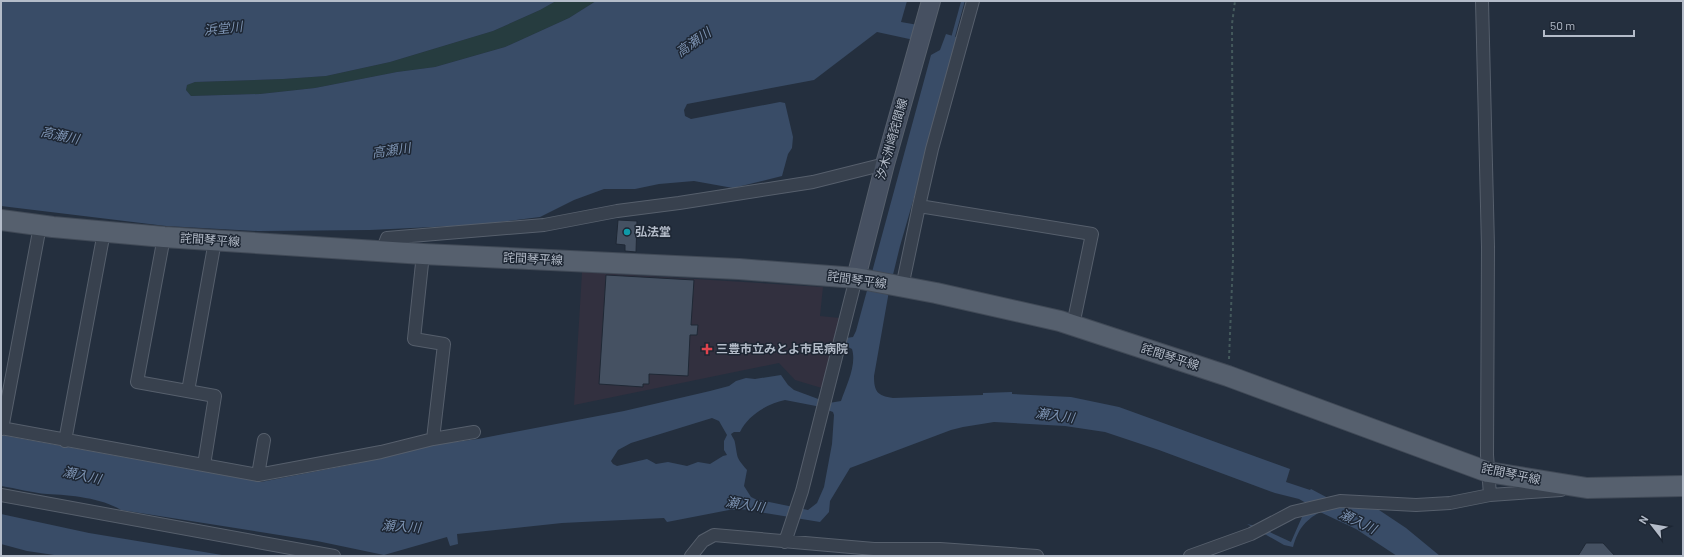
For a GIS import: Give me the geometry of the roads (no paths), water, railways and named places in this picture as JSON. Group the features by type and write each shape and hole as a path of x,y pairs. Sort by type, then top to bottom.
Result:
{"main road":[{"name":"汐木洲崎詫間線","path":"859,279 885,164 931,1"},
{"name":"詫間琴平線","path":"1,220 40,226 215,241 423,254 739,269 859,279 959,298 1060,321 1228,376 1488,472 1587,488 1682,488"}],"street":[{"path":"898,286 932,149 973,1"},
{"path":"1482,1 1487,157 1487,455 1490,495"},
{"path":"382,251 387,238 544,225 617,211 813,182 885,164"},
{"path":"919,206 1092,234 1073,325"},
{"path":"40,226 2,429 258,476 381,452 433,439 474,432"},
{"path":"65,441 104,232"},
{"path":"164,237 137,382 215,396 204,465"},
{"path":"188,391 215,241"},
{"path":"423,254 414,339 444,344 433,439"},
{"path":"785,542 802,491 817,430 859,279"},
{"path":"258,476 264,440"},
{"path":"1190,556 1251,534 1293,512 1340,501 1416,505 1450,503 1490,495 1587,488"},
{"path":"1,495 334,556"},
{"path":"691,556 703,541 714,535 874,549 940,549 1037,556"}],"water":[{"path":"1,1 556,1 540,10 493,31 390,62 326,76 195,82 187,85 186,90 191,96 260,94 315,88 397,72 435,67 505,47 569,18 596,1 907,1 901,22 918,25 914,40 877,32 814,80 687,104 684,110 685,116 691,119 780,102 785,103 793,137 792,148 788,154 782,176 733,188 694,181 659,184 635,189 604,189 574,200 540,217 474,225 370,230 258,231 166,226 1,206"},
{"name":"瀬入川","path":"946,34 960,38 900,246 889,291 874,376 876,389 878,392 883,396 893,398 983,395 983,393 1012,392 1012,394 1071,397 1119,407 1290,469 1286,482 1310,490 1311,489 1345,507 1376,508 1406,528 1440,556 1397,556 1356,529 1320,512 1302,526 1293,547 1284,545 1247,524 1259,527 1291,542 1302,517 1315,508 1299,499 1275,493 1159,450 1105,432 1065,426 994,422 951,430 850,468 830,501 829,512 820,522 759,512 756,509 729,510 667,522 664,518 562,523 457,534 458,544 450,546 447,537 384,555 317,541 121,510 105,503 86,498 41,493 1,486 1,435 261,482 354,464 439,444 478,439 624,411 729,386 736,381 746,378 755,379 781,375 788,385 794,390 829,403 841,401 853,362 852,349 844,345 846,338 853,337 856,331 931,55 940,50","holes":["785,400 816,406 833,412 834,415 832,444 824,487 817,503 808,510 751,497 744,486 747,470 738,458 735,442 731,434 734,432 740,432 748,420 765,407","712,418 719,421 727,435 724,441 724,450 727,455 710,464 698,462 687,466 668,462 656,464 647,459 617,466 611,461 618,450 631,443"]},
{"path":"1,514 89,533 228,556 61,556 27,551 1,544"}],"waterway":[{"path":"952,41 963,1"}],"place":[{"name":"弘法堂","path":"627,232"},
{"name":"三豊市立みとよ市民病院","path":"707,349"}],"water label":[{"name":"浜堂川","path":"223,28"},
{"name":"高瀬川","path":"693,42"},
{"name":"高瀬川","path":"60,135"},
{"name":"高瀬川","path":"391,150"}]}
